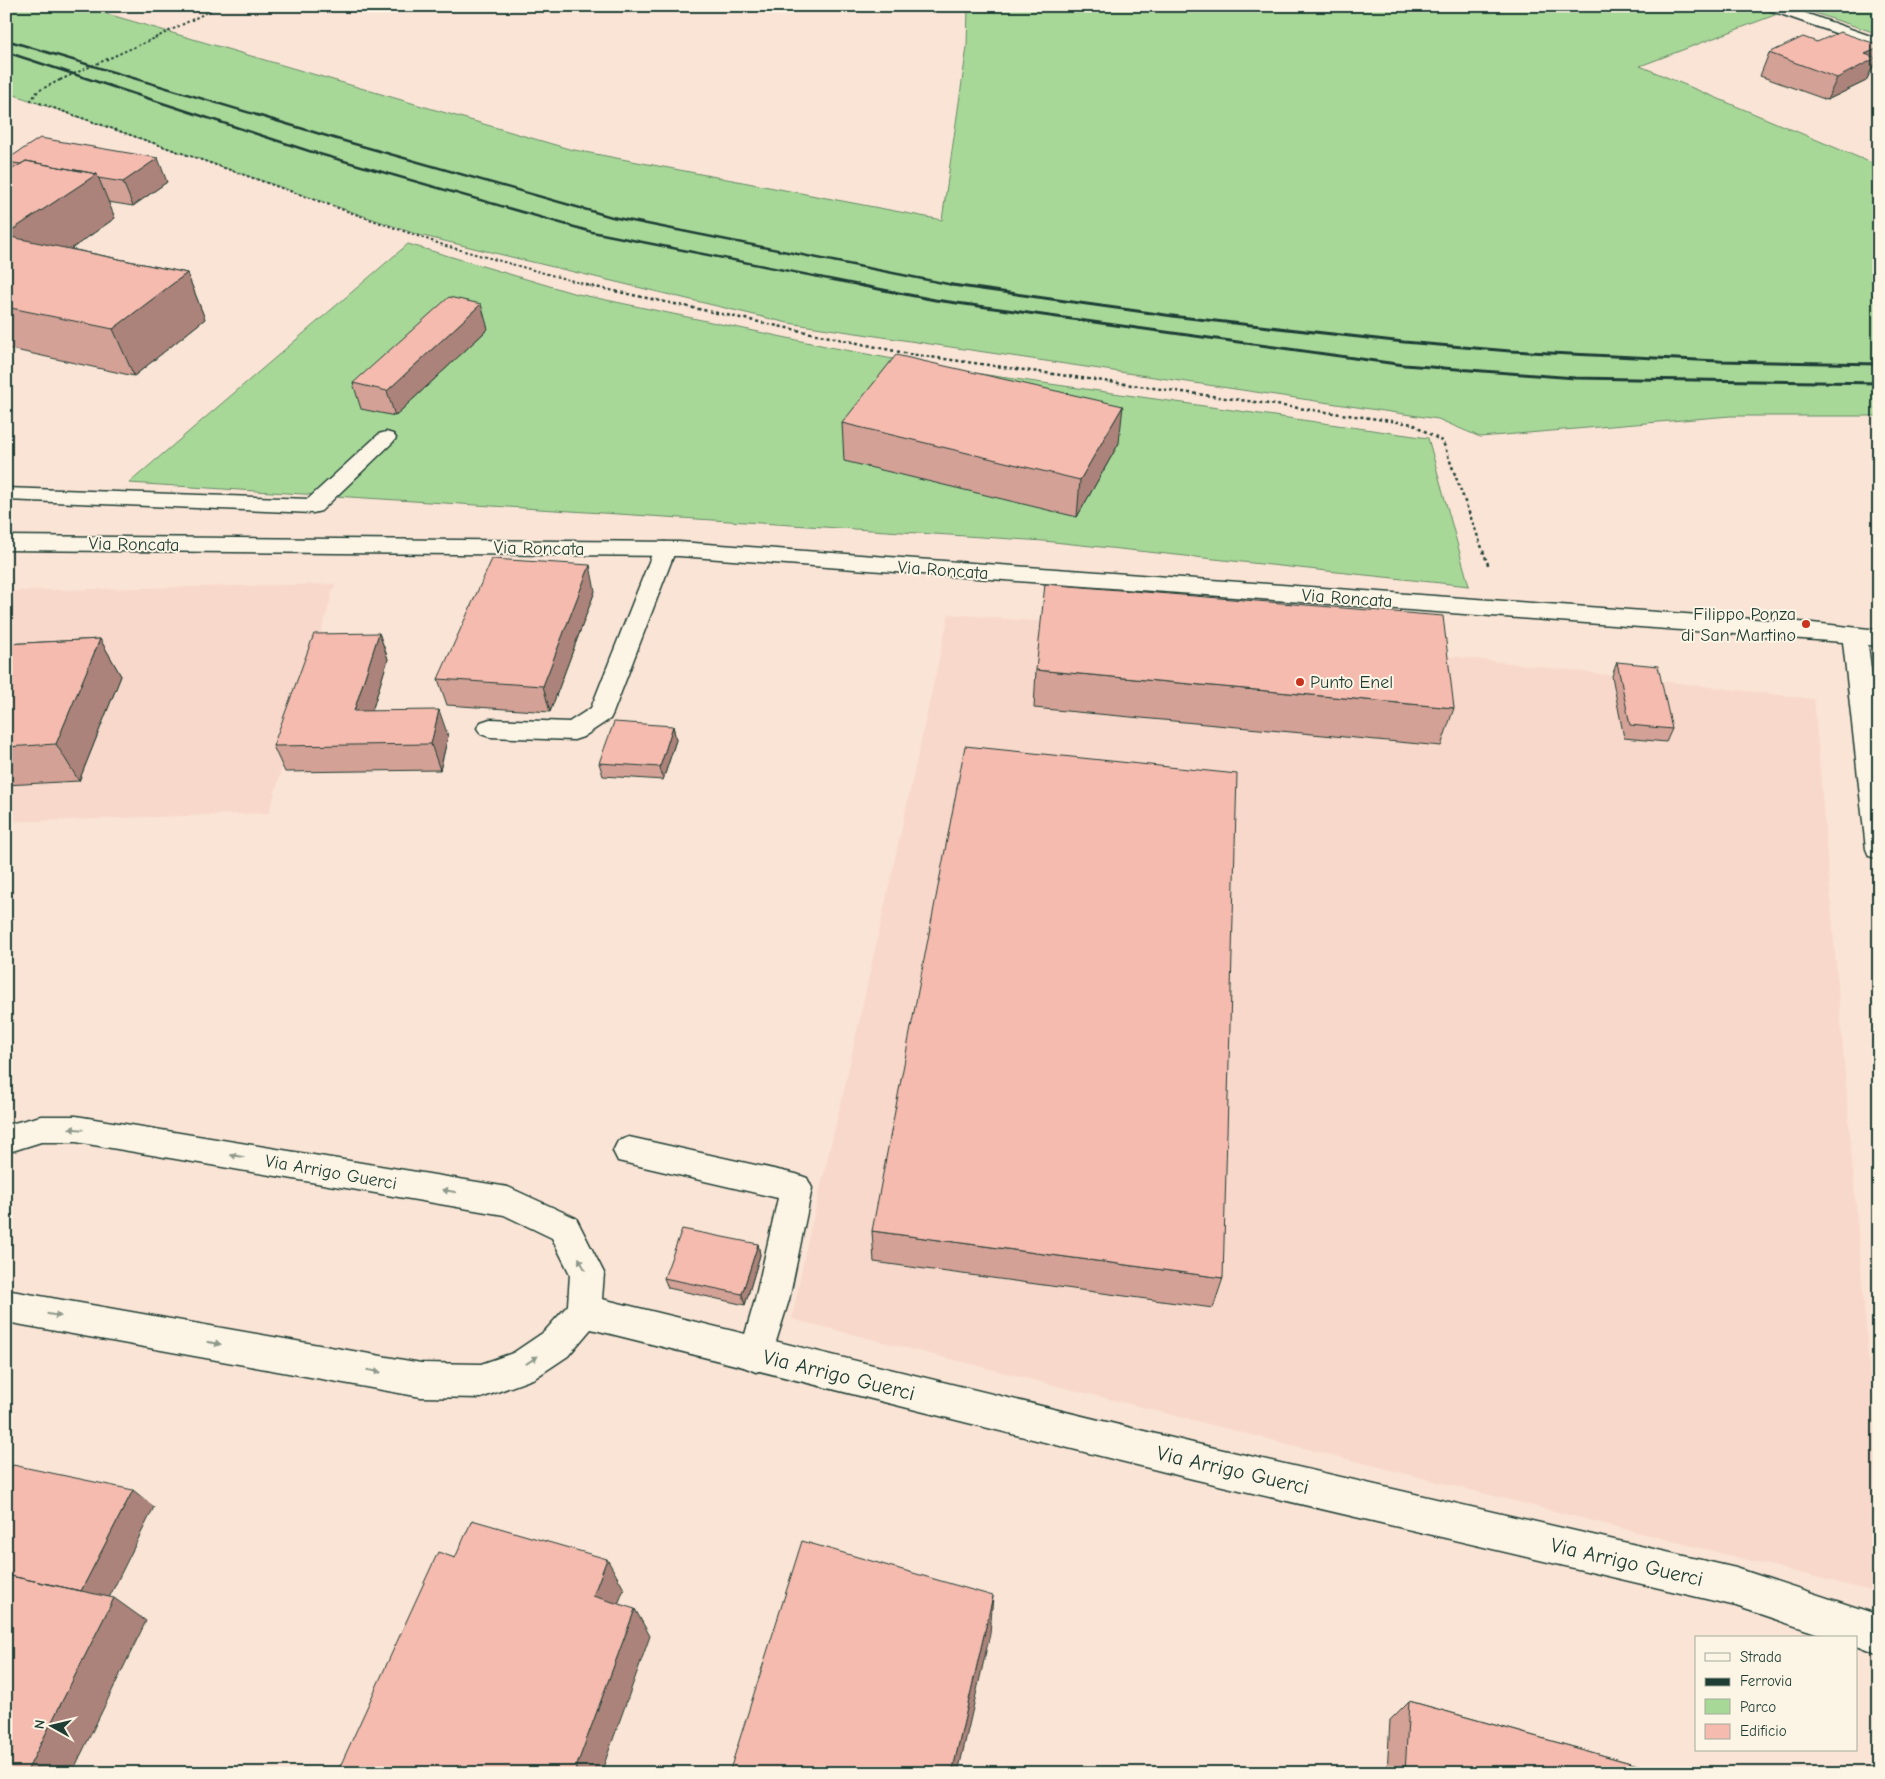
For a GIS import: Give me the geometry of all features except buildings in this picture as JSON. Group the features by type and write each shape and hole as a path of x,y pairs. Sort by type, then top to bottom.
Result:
{"street":[{"path":"1771,6 1879,44"},
{"path":"6,494 313,506 386,438"},
{"name":"Via Roncata","path":"6,543 665,549 1879,638"},
{"path":"490,728 574,731 602,713 665,549"},
{"path":"1853,635 1857,648 1879,849"},
{"name":"Via Arrigo Guerci","path":"6,1139 41,1129 76,1128 508,1201 564,1228 587,1273 584,1311 756,1355 1193,1461 1736,1587 1872,1632 1879,1636"},
{"path":"629,1151 796,1188 772,1300 756,1355"},
{"path":"6,1306 421,1380 481,1381 523,1366 556,1344 584,1311"}],"path":[{"path":"220,6 155,38 60,80 38,91 31,100 400,228 446,246 591,286 909,354 1413,424 1443,442 1505,610"}],"shaded area":[{"path":"335,584 269,813 6,822 6,591"},
{"path":"949,614 1431,654 1814,699 1879,1488 1879,1593 792,1319 806,1248 842,1099"}],"green space":[{"path":"6,6 80,6 569,149 942,220 967,47 968,6 1879,6 1879,34 1796,7 1640,66 1879,166 1879,416 1730,416 1480,437 1438,419 788,323 419,235 6,92"},
{"path":"408,244 573,293 945,369 1428,438 1469,586 1044,541 129,483"}],"railway":[{"path":"6,40 337,139 612,217 955,285"},
{"path":"6,52 309,151 592,232 864,286"},
{"path":"858,285 935,300 1404,365 1575,378 1879,383"},
{"path":"955,285 1180,317 1404,342 1510,351 1719,361 1879,364"}],"place":[{"name":"Filippo Ponza di San Martino","path":"1806,624"},
{"name":"Punto Enel","path":"1300,682"}]}
